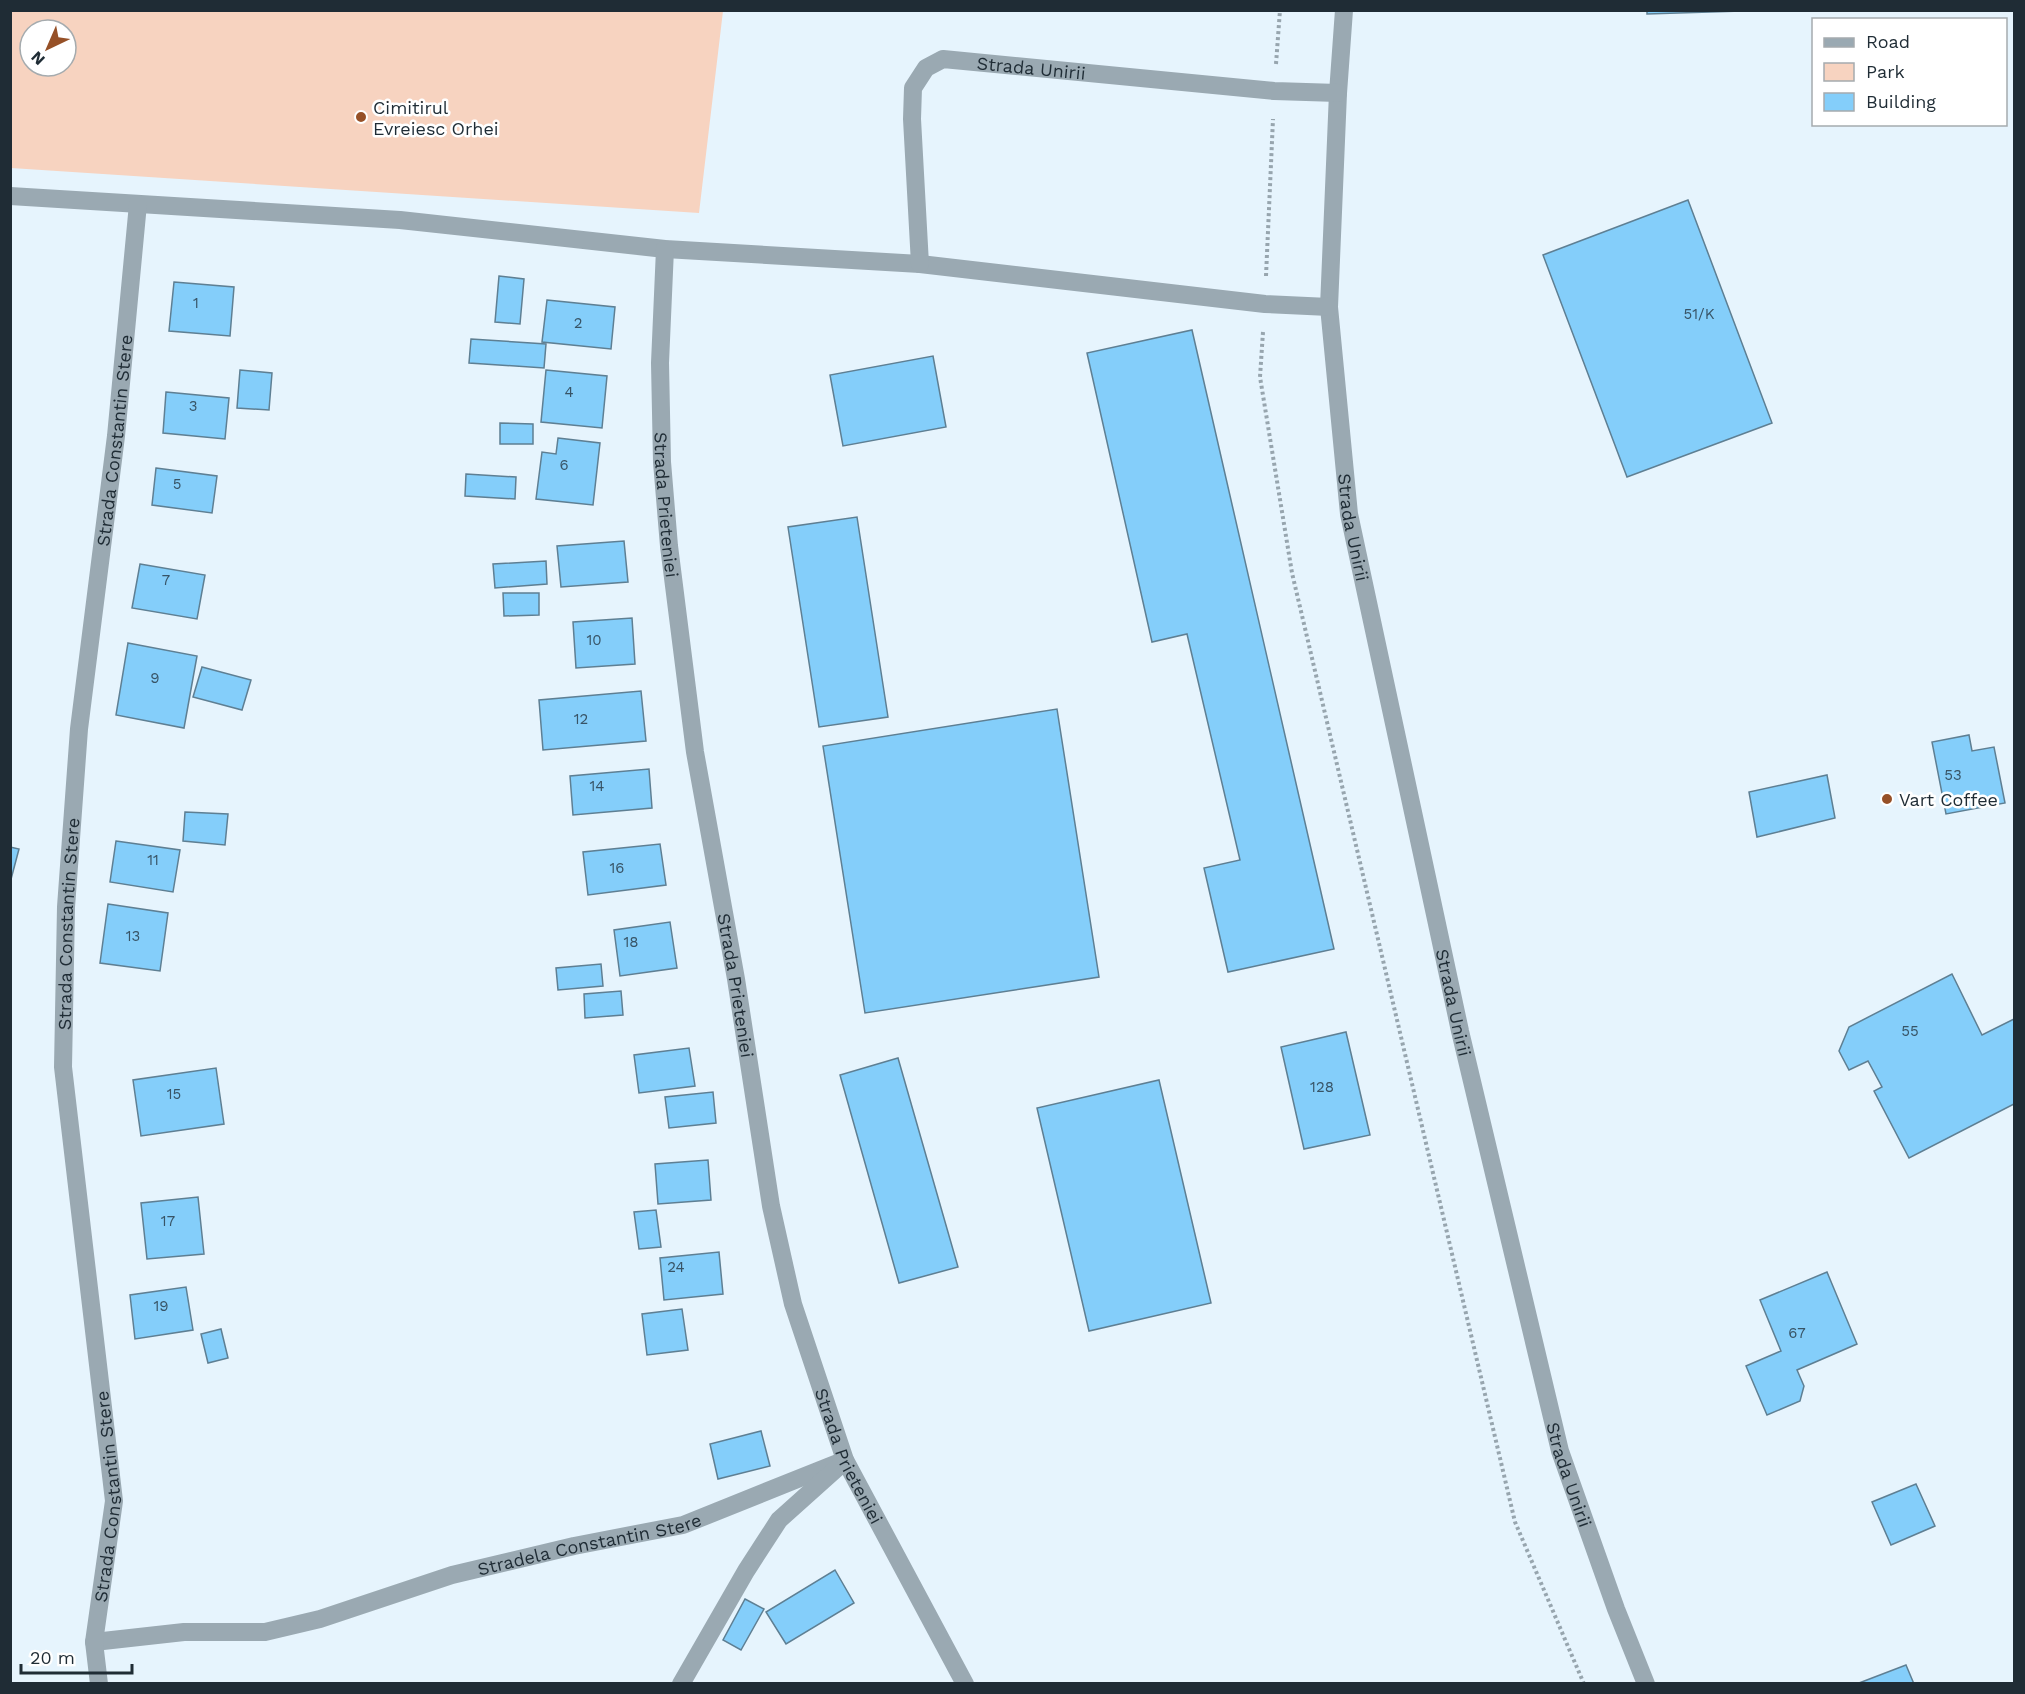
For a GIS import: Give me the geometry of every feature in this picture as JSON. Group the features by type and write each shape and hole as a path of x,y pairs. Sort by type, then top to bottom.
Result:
{"street":[{"name":"Strada Unirii","path":"1344,10 1338,93 1329,307 1349,514 1460,1031 1560,1451 1616,1609 1646,1683"},
{"name":"Strada Unirii","path":"920,264 912,119 914,88 926,68 943,60 1274,91 1338,93"},
{"path":"10,196 399,220 665,249 920,264 1264,304 1329,307"},
{"name":"Strada Constantin Stere","path":"94,1642 114,1501 63,1067 66,907 79,729 116,436 138,204"},
{"name":"Strada Prieteniei","path":"665,249 660,363 662,462 669,546 695,752 736,979 771,1206 793,1304 845,1460 965,1683"},
{"path":"681,1683 746,1571 779,1520 845,1460"},
{"name":"Stradela Constantin Stere","path":"94,1642 184,1632 265,1632 320,1619 452,1575 574,1546 683,1525 845,1460"},
{"path":"94,1642 99,1683"}],"path":[{"path":"1280,10 1260,377 1292,573 1515,1522 1584,1683"}],"green space":[{"name":"Cimitirul Evreiesc Orhei","path":"10,11 723,11 699,213 11,168"}],"building":[{"path":"1647,10 1774,10 1647,14"},
{"path":"1688,200 1772,423 1627,477 1543,255"},
{"path":"499,276 524,279 520,324 495,322"},
{"path":"174,282 234,287 230,336 169,331"},
{"path":"547,300 615,307 611,349 542,342"},
{"path":"1192,330 1334,949 1228,972 1204,868 1240,860 1187,634 1152,642 1087,353"},
{"path":"471,339 546,344 544,368 469,363"},
{"path":"933,356 946,427 843,446 830,375"},
{"path":"240,370 272,373 269,410 237,408"},
{"path":"546,370 607,376 602,428 541,422"},
{"path":"166,392 229,398 225,439 163,433"},
{"path":"500,423 533,424 533,444 500,444"},
{"path":"558,438 600,443 593,505 536,499 542,452 556,454"},
{"path":"156,468 217,476 212,513 152,505"},
{"path":"466,474 516,477 515,499 465,496"},
{"path":"857,517 888,717 819,727 788,527"},
{"path":"624,541 628,582 561,587 557,546"},
{"path":"546,561 547,584 495,588 493,564"},
{"path":"140,564 205,575 197,619 132,608"},
{"path":"503,593 539,593 539,615 504,616"},
{"path":"632,618 635,664 576,668 573,622"},
{"path":"128,643 197,656 184,728 116,715"},
{"path":"202,667 251,680 242,710 193,697"},
{"path":"641,691 646,741 543,750 539,700"},
{"path":"1057,709 1099,977 865,1013 823,746"},
{"path":"1969,735 1972,751 1994,747 2005,803 1946,814 1932,742"},
{"path":"649,769 652,808 573,815 570,776"},
{"path":"1827,775 1835,818 1757,837 1749,792"},
{"path":"185,812 228,814 225,845 183,841"},
{"path":"116,841 180,850 173,892 110,882"},
{"path":"660,844 666,885 588,895 583,852"},
{"path":"10,847 19,849 10,883"},
{"path":"108,904 168,913 160,971 100,963"},
{"path":"670,922 677,968 620,976 614,930"},
{"path":"601,964 603,986 558,990 556,968"},
{"path":"1952,974 1982,1035 2014,1019 2014,1104 1909,1158 1874,1091 1882,1087 1868,1061 1849,1070 1839,1051 1849,1027"},
{"path":"621,991 623,1015 585,1018 584,994"},
{"path":"1346,1032 1370,1135 1304,1149 1281,1047"},
{"path":"689,1048 695,1086 639,1093 634,1055"},
{"path":"898,1058 958,1267 899,1283 840,1075"},
{"path":"216,1068 224,1124 141,1136 133,1080"},
{"path":"1159,1080 1211,1303 1089,1331 1037,1108"},
{"path":"713,1092 716,1123 669,1128 665,1097"},
{"path":"708,1160 711,1200 658,1204 655,1164"},
{"path":"198,1197 204,1254 147,1259 141,1203"},
{"path":"656,1210 661,1247 639,1249 634,1212"},
{"path":"719,1252 723,1294 664,1300 660,1258"},
{"path":"1827,1272 1857,1344 1797,1370 1804,1386 1800,1401 1767,1415 1746,1366 1781,1351 1760,1300"},
{"path":"186,1287 193,1330 135,1339 130,1295"},
{"path":"682,1309 688,1350 647,1355 642,1314"},
{"path":"221,1329 228,1358 208,1363 201,1334"},
{"path":"761,1431 770,1466 718,1479 710,1444"},
{"path":"1916,1484 1935,1526 1891,1545 1872,1502"},
{"path":"835,1570 854,1603 786,1644 766,1612"},
{"path":"745,1599 764,1609 741,1650 723,1640"},
{"path":"1906,1665 1914,1684 1859,1683"}],"place":[{"name":"Cimitirul Evreiesc Orhei","path":"361,117"},
{"name":"Vart Coffee","path":"1887,799"}]}
